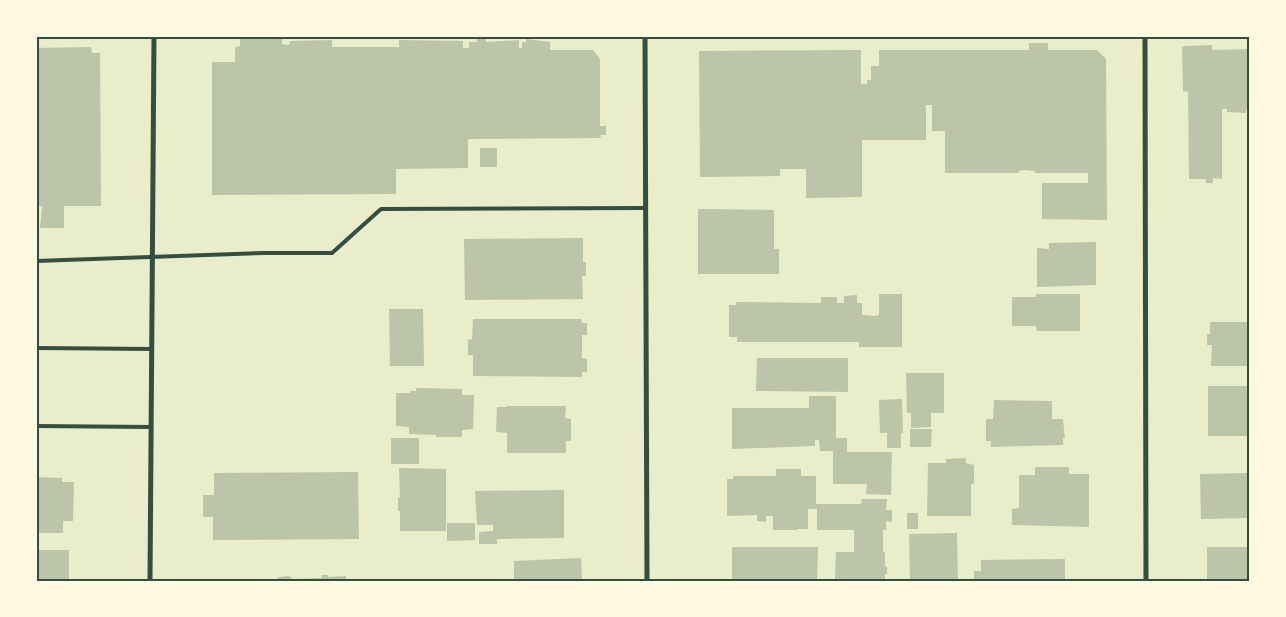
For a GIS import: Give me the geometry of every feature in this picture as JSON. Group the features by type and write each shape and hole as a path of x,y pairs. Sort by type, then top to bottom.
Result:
{"street":[{"path":"150,581 154,36"},
{"path":"645,36 647,581"},
{"path":"1145,36 1146,581"}],"lane":[{"path":"36,261 264,253 332,253 381,209 646,208"},
{"path":"36,348 152,349"},
{"path":"36,426 151,427"}],"building":[{"path":"240,39 282,39 282,44 289,45 290,41 332,40 332,47 399,47 399,40 463,41 463,48 469,48 469,42 477,42 477,39 486,39 486,42 519,40 519,48 522,48 522,42 526,42 526,39 550,42 550,50 593,50 600,59 600,126 606,126 606,135 600,135 601,138 468,139 468,168 396,169 396,194 212,195 212,62 235,62 235,47 240,46"},
{"path":"1029,43 1048,43 1048,50 1097,50 1106,59 1107,220 1042,219 1042,183 1088,183 1088,173 1035,173 1035,171 1025,170 1019,171 1019,173 945,173 945,131 932,131 932,105 926,105 926,140 862,140 862,197 806,198 806,169 780,169 780,176 700,177 699,51 861,50 861,84 867,84 867,80 871,80 871,66 879,66 879,50 1029,50"},
{"path":"1212,45 1212,50 1250,49 1250,109 1246,109 1246,113 1227,112 1227,109 1222,109 1222,179 1213,178 1213,183 1206,183 1206,179 1189,179 1188,92 1183,91 1182,47"},
{"path":"91,47 92,53 100,53 101,206 64,206 64,228 40,228 42,206 36,207 36,48"},
{"path":"480,148 497,148 497,167 480,167"},
{"path":"698,209 774,210 774,249 779,249 779,274 698,274"},
{"path":"583,238 583,262 586,262 586,276 582,276 583,299 465,300 464,239"},
{"path":"1096,242 1096,285 1037,287 1037,248 1049,249 1049,243"},
{"path":"879,294 902,294 902,347 859,347 859,342 737,342 737,337 729,337 729,305 736,305 736,302 821,303 821,297 837,297 837,303 844,303 844,296 857,295 857,303 862,303 862,315 875,316 879,315"},
{"path":"1036,294 1080,294 1080,331 1037,331 1036,326 1012,326 1012,297 1036,297"},
{"path":"389,309 423,309 424,366 390,366"},
{"path":"473,319 581,319 582,323 587,323 587,335 582,335 582,358 587,359 587,372 582,372 582,377 473,376 473,355 468,355 468,340 472,339"},
{"path":"1210,322 1250,322 1250,366 1211,366 1212,345 1207,345 1207,334 1210,334"},
{"path":"757,358 848,358 848,392 756,391"},
{"path":"906,373 944,373 944,413 931,413 931,427 911,428 911,413 907,413"},
{"path":"1208,386 1250,386 1250,436 1208,436"},
{"path":"416,388 462,389 462,395 474,395 473,429 462,430 462,437 436,437 436,435 409,434 409,427 396,426 396,393 410,393 410,391 416,391"},
{"path":"809,396 836,396 836,438 847,438 847,452 892,452 891,495 866,494 867,484 833,484 833,451 820,451 819,440 815,440 815,446 732,449 732,408 809,408"},
{"path":"902,399 903,433 901,433 901,448 887,448 887,433 880,433 879,400"},
{"path":"994,400 1052,401 1052,419 1063,419 1065,438 1063,438 1063,445 991,447 991,441 986,441 986,419 993,419"},
{"path":"566,406 565,418 571,419 571,441 566,441 566,453 507,453 507,433 496,432 497,407"},
{"path":"910,429 932,429 931,447 910,447"},
{"path":"391,438 419,438 419,464 391,464"},
{"path":"966,458 966,463 974,465 974,484 971,484 971,516 927,516 928,463 946,463 946,459"},
{"path":"1035,467 1069,467 1069,474 1089,474 1089,527 1012,525 1012,509 1019,508 1019,475 1035,475"},
{"path":"399,468 446,469 446,531 400,531 400,511 398,511 398,497 400,498"},
{"path":"776,469 801,469 801,476 816,476 816,504 861,504 862,499 887,499 886,510 892,510 892,522 886,521 886,530 883,530 883,552 885,552 885,567 887,566 885,581 835,581 836,552 854,552 854,530 817,530 817,509 808,509 808,529 797,530 773,530 773,516 766,516 766,522 757,521 757,515 727,516 727,479 733,479 733,476 776,476"},
{"path":"358,472 359,539 213,540 213,517 203,517 203,495 214,495 214,473"},
{"path":"1250,473 1250,518 1201,519 1200,474"},
{"path":"36,477 62,478 62,482 74,482 73,521 63,521 63,533 36,533"},
{"path":"564,490 564,538 497,539 497,544 479,544 479,532 493,531 493,525 477,525 475,491"},
{"path":"907,513 918,513 918,529 907,529"},
{"path":"447,523 475,523 475,540 447,541"},
{"path":"957,533 958,581 910,581 909,534"},
{"path":"732,547 818,547 817,581 732,581"},
{"path":"1207,547 1250,547 1250,581 1207,581"},
{"path":"36,550 69,550 69,581 36,581"},
{"path":"581,558 582,581 514,581 514,561"},
{"path":"1065,559 1065,581 974,581 974,571 981,571 981,560"},
{"path":"321,575 328,575 328,577 346,576 346,581 275,581 279,577 289,576 293,579 322,578"}]}
